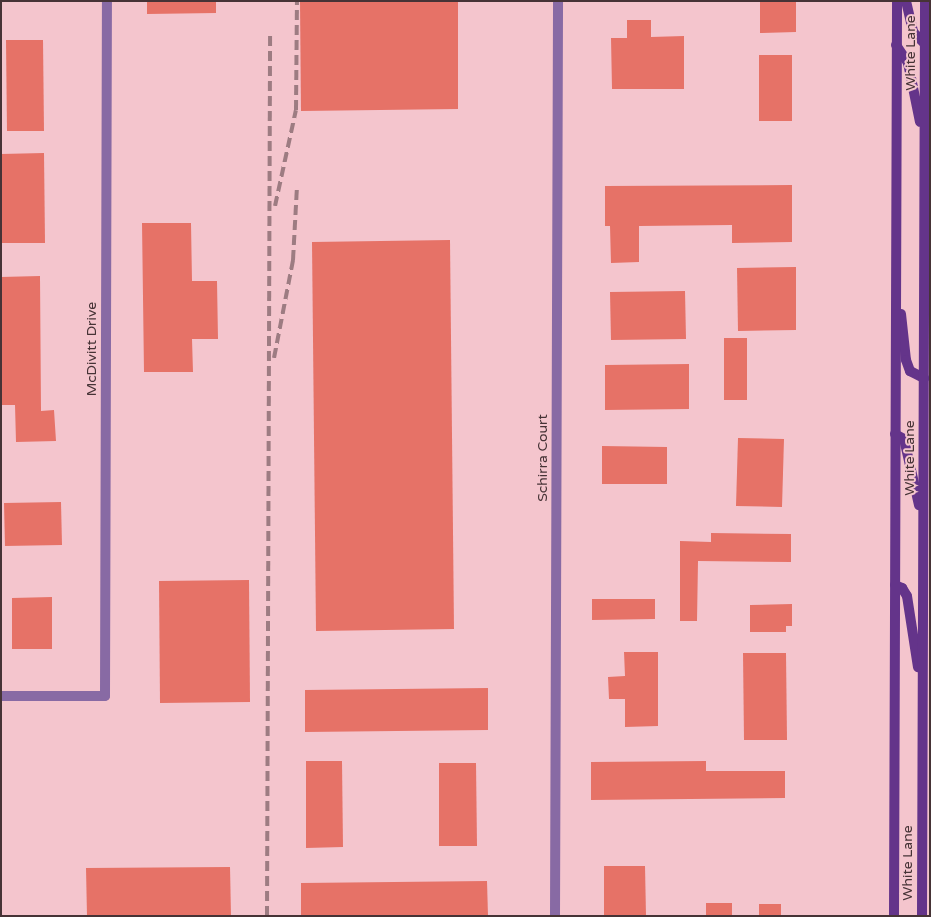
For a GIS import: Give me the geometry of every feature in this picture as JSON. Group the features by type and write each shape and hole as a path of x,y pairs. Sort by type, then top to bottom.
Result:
{"main road":[{"name":"White Lane","path":"894,916 896,1"},
{"path":"906,1 912,32 927,44"},
{"name":"White Lane","path":"922,916 923,523 927,378 924,145 927,44 925,1"},
{"path":"896,45 908,63 924,145"},
{"path":"896,266 906,360 910,371 927,378"},
{"path":"895,434 904,439 923,523"},
{"path":"895,586 902,588 907,596 923,698"}],"street":[{"name":"McDivitt Drive","path":"1,696 105,696 107,1"},
{"name":"Schirra Court","path":"555,916 558,1"}],"building":[{"path":"147,1 216,1 216,13 147,14"},
{"path":"300,1 458,1 458,109 301,111"},
{"path":"760,1 796,1 796,32 760,33"},
{"path":"627,20 651,20 651,37 684,36 684,89 612,89 611,38 627,38"},
{"path":"6,40 43,40 44,131 7,131"},
{"path":"759,55 792,55 792,121 759,121"},
{"path":"44,153 45,243 1,243 1,154"},
{"path":"792,185 792,242 732,243 732,225 639,226 639,262 611,263 610,226 605,226 605,186"},
{"path":"142,223 191,223 192,281 217,281 218,339 192,339 193,372 144,372"},
{"path":"450,240 454,629 316,631 312,242"},
{"path":"796,267 796,330 738,331 737,268"},
{"path":"40,276 41,411 54,410 56,441 16,442 15,405 1,405 1,277"},
{"path":"685,291 686,339 611,340 610,292"},
{"path":"724,338 747,338 747,400 724,400"},
{"path":"689,364 689,409 605,410 605,365"},
{"path":"738,438 784,439 782,507 736,506"},
{"path":"602,446 667,447 667,484 602,484"},
{"path":"61,502 62,545 5,546 4,503"},
{"path":"711,533 791,534 791,562 698,561 697,621 680,621 680,541 711,542"},
{"path":"249,580 250,702 160,703 159,581"},
{"path":"52,597 52,649 12,649 12,598"},
{"path":"592,599 655,599 655,619 592,620"},
{"path":"792,604 792,626 786,626 786,632 750,632 750,605"},
{"path":"624,652 658,652 658,726 625,727 625,699 609,699 608,677 625,676"},
{"path":"743,653 786,653 787,740 744,740"},
{"path":"488,688 488,730 305,732 305,690"},
{"path":"306,761 342,761 343,847 306,848"},
{"path":"706,761 706,771 785,771 785,798 591,800 591,762"},
{"path":"439,763 476,763 477,846 439,846"},
{"path":"604,866 645,866 646,916 604,916"},
{"path":"230,867 231,916 87,916 86,868"},
{"path":"487,881 488,916 301,916 301,883"},
{"path":"706,903 732,903 732,916 706,916"},
{"path":"759,904 781,904 781,916 759,916"}],"railway":[{"path":"275,206 296,110 297,1"},
{"path":"267,916 270,36"},
{"path":"274,358 293,260 297,186"}]}
